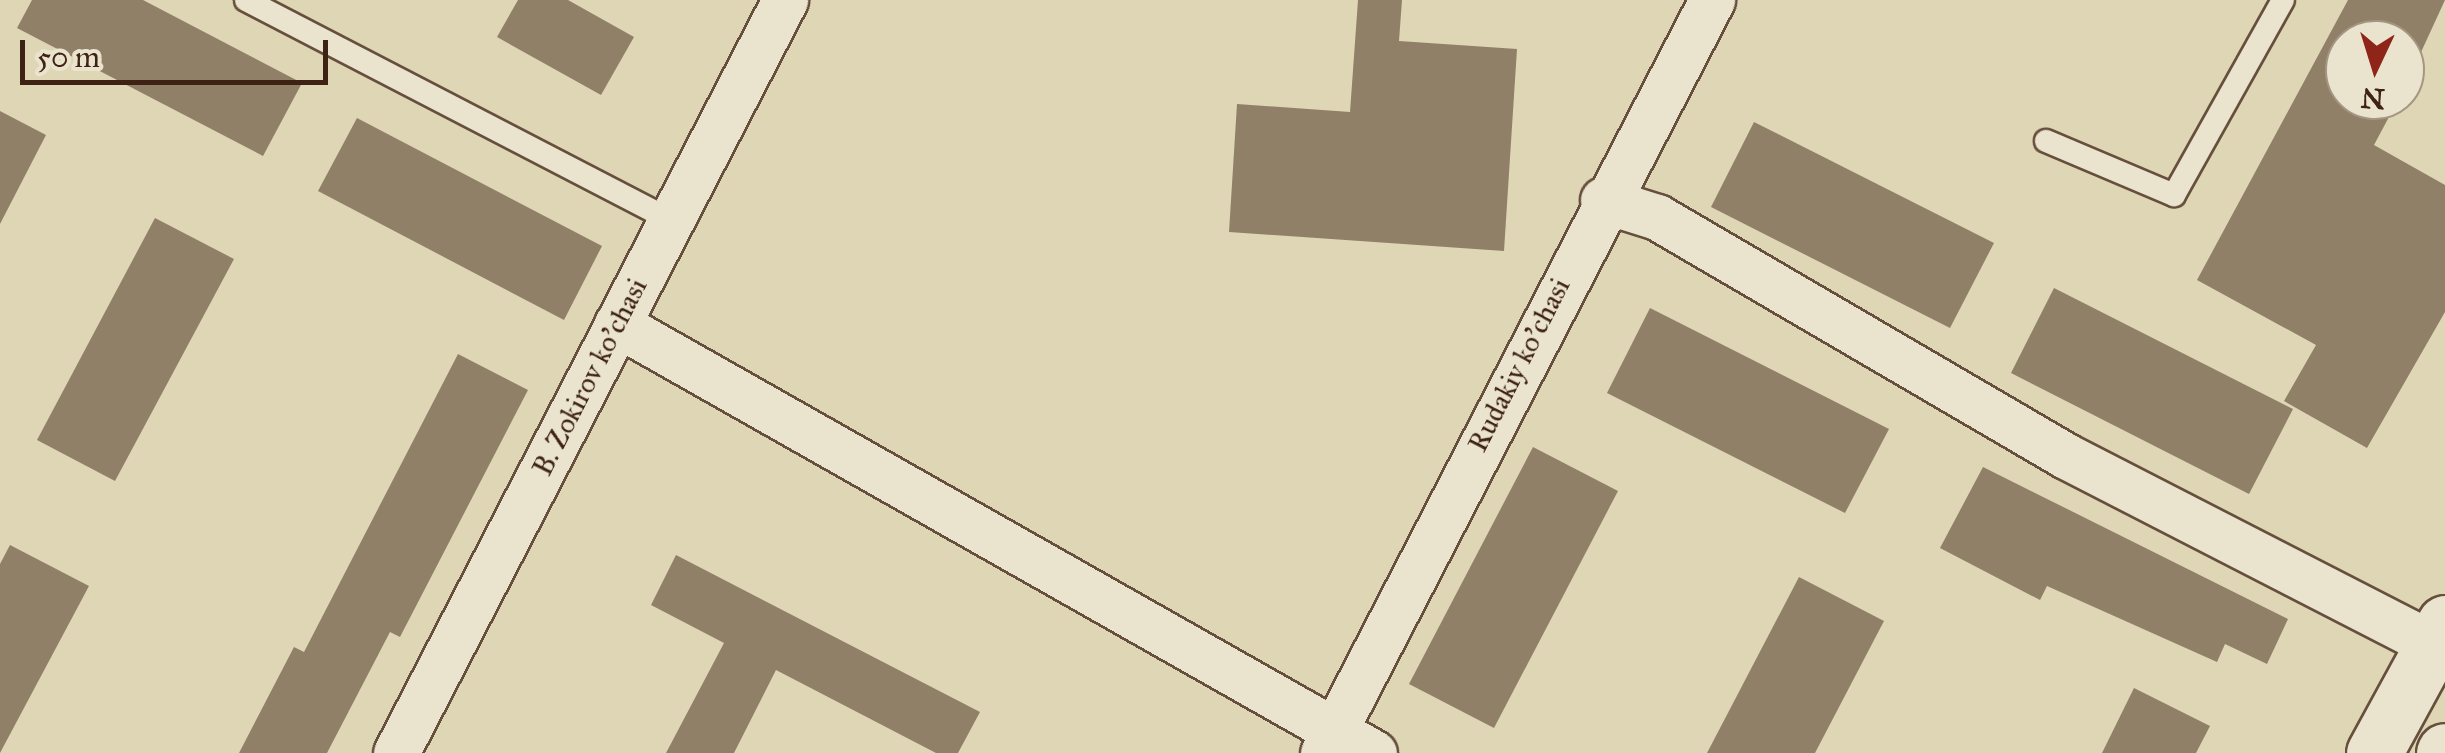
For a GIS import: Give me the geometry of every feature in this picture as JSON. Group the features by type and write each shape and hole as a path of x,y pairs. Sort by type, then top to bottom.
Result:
{"main road":[{"path":"2374,753 2439,634"}],"street":[{"name":"B. Zokirov ko'chasi","path":"396,753 785,0"},
{"name":"Rudakiy ko'chasi","path":"1327,742 1603,200 1712,0"},
{"path":"1603,200 1656,217 2066,456 2439,634"},
{"path":"617,324 1327,742 1374,753"}],"lane":[{"path":"246,0 672,220"},
{"path":"2046,141 2174,195 2283,0"}],"building":[{"path":"32,0 143,0 302,83 263,156 17,28"},
{"path":"518,0 568,0 634,37 601,95 497,37"},
{"path":"1358,0 1402,0 1399,41 1517,49 1504,251 1229,232 1237,104 1350,112"},
{"path":"2348,0 2445,0 2425,44 2425,20 2337,20"},
{"path":"2325,43 2325,120 2387,120 2374,145 2445,185 2445,312 2367,448 2284,401 2316,345 2197,280"},
{"path":"0,111 46,135 0,224"},
{"path":"357,118 602,246 564,320 318,191"},
{"path":"1754,122 1994,243 1950,328 1711,207"},
{"path":"155,218 234,259 115,481 37,440"},
{"path":"2054,288 2293,409 2249,494 2011,373"},
{"path":"1650,308 1889,429 1845,513 1607,393"},
{"path":"458,354 528,390 400,637 390,632 327,753 239,753 294,647 304,652"},
{"path":"1533,447 1618,491 1494,728 1409,684"},
{"path":"1983,467 2288,619 2267,664 2225,644 2217,662 2047,586 2040,600 1940,548"},
{"path":"10,545 89,586 0,753 0,564"},
{"path":"676,555 980,712 958,753 936,753 776,670 734,753 666,753 724,643 651,605"},
{"path":"1799,577 1884,621 1815,753 1707,753"},
{"path":"2134,688 2210,726 2196,753 2102,753"}]}
